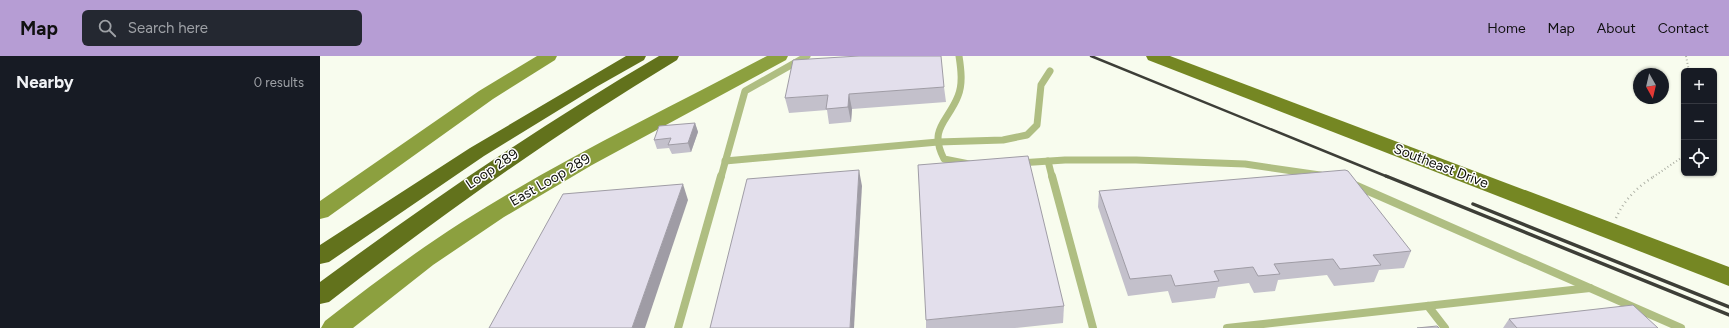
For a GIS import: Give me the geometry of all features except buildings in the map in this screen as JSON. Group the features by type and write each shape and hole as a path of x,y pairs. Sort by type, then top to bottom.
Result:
{"highway":[{"name":"Loop 289","path":"320,256 477,152 592,82 638,56"},
{"name":"Loop 289","path":"320,294 493,168 569,118 671,56"}],"main road":[{"path":"320,212 486,95 549,56"},
{"name":"East Loop 289","path":"335,328 398,278 518,198 635,132 780,56"},
{"name":"Southeast Drive","path":"1154,56 1729,277"}],"lane":[{"path":"678,328 745,91 807,56"},
{"path":"959,56 962,73 959,96 938,130 938,150 944,158 977,166"},
{"path":"725,161 938,142 1003,140 1027,135 1036,125 1041,85 1050,72"},
{"path":"1008,164 1048,161 1136,160 1245,164 1289,169 1330,177"},
{"path":"1048,161 1094,328"},
{"path":"1342,181 1362,187 1681,328"},
{"path":"1227,328 1591,288"},
{"path":"1428,306 1445,328"}],"path":[{"path":"1686,56 1688,68"},
{"path":"1610,231 1617,215 1629,198 1644,183 1681,158"}],"railway":[{"path":"1091,56 1388,177"},
{"path":"1386,176 1729,315"},
{"path":"1473,204 1729,307"}]}
